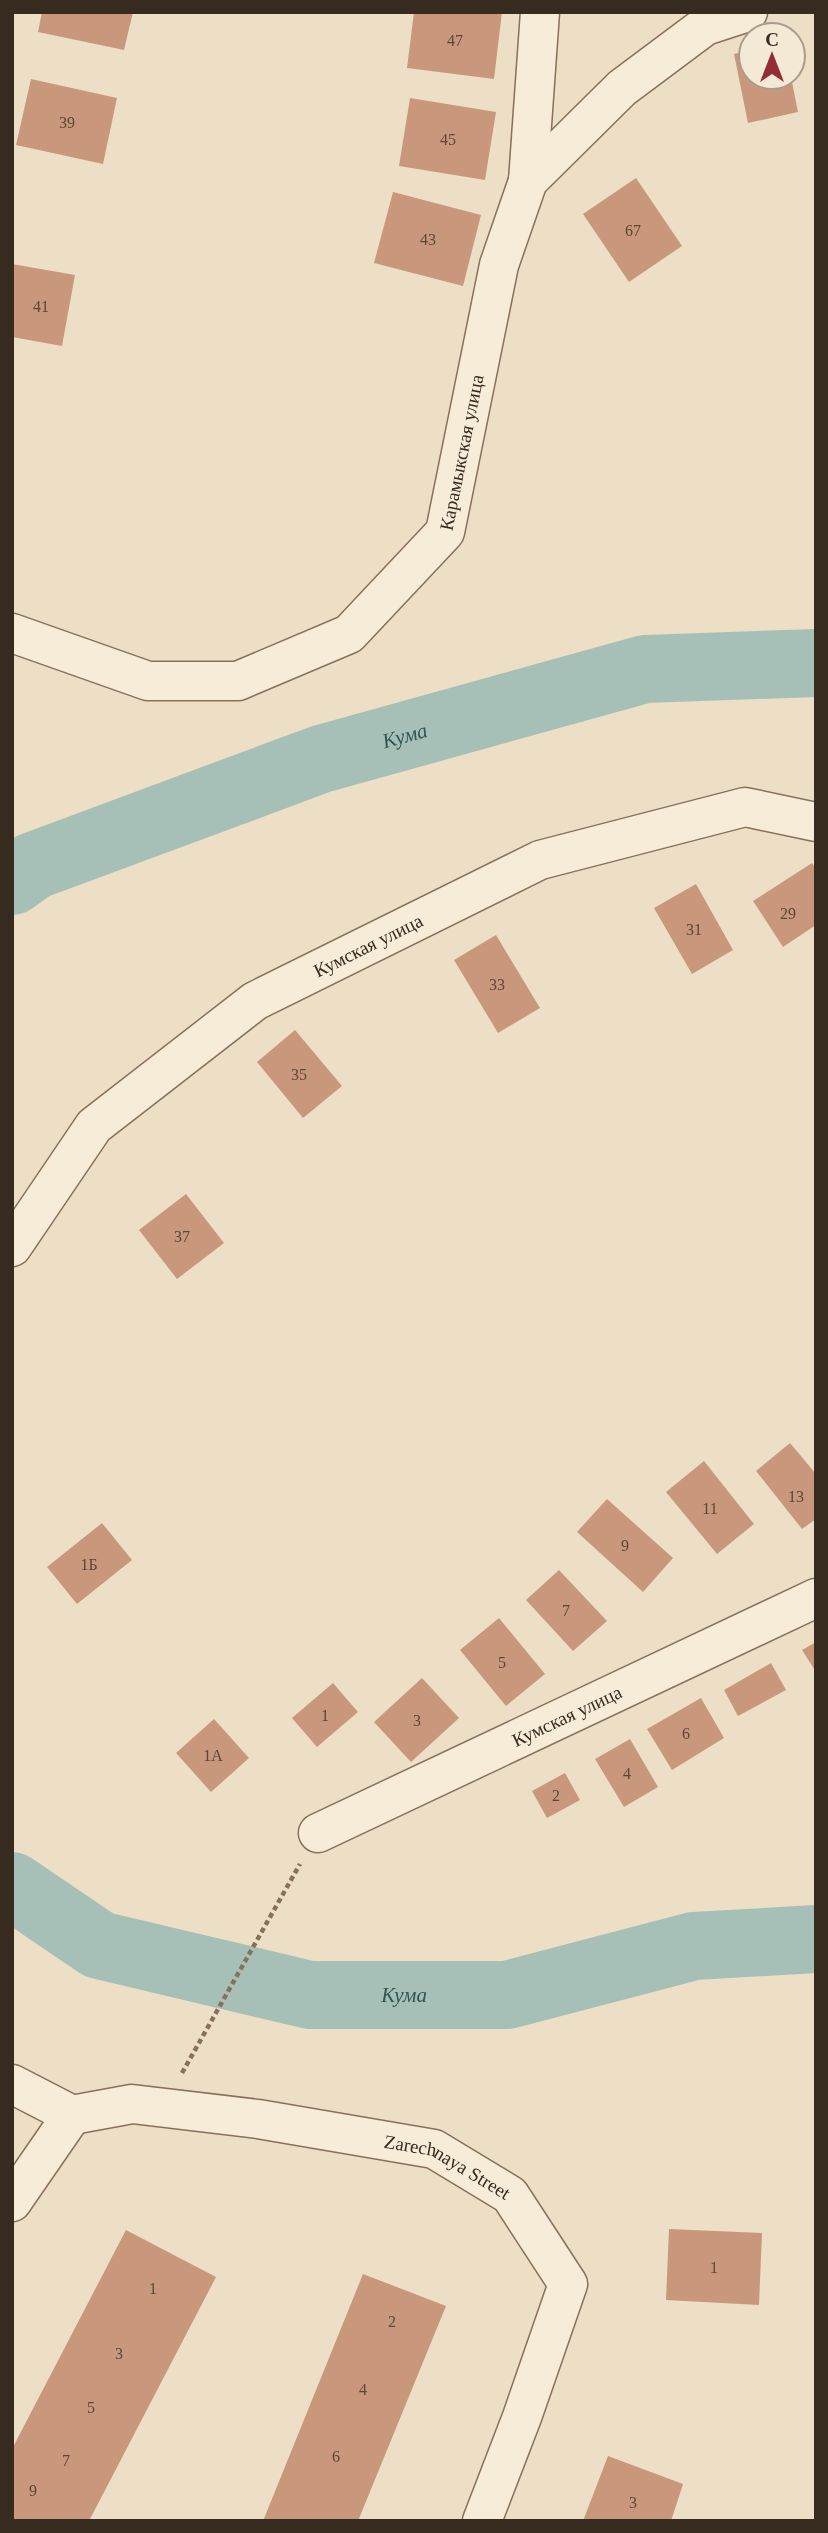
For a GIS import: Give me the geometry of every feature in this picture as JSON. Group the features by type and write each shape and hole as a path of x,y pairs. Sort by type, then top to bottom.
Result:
{"street":[{"name":"Карамыкская улица","path":"12,633 148,681 238,681 349,634 445,532 499,265 528,181 540,12"},
{"name":"Карамыкская улица","path":"528,181 622,88 705,26 747,12"},
{"name":"Кумская улица","path":"12,1247 94,1126 255,1001 540,860 745,807 816,822"},
{"name":"Кумская улица","path":"318,1833 816,1598"},
{"path":"12,2084 72,2115 12,2202"},
{"name":"Zarechnaya Street","path":"72,2115 132,2104 258,2119 433,2149 510,2195 568,2284 522,2417 482,2521"}],"path":[{"path":"162,2107 318,1833"}],"building":[{"path":"42,12 133,12 124,50 38,32"},
{"path":"414,12 502,12 494,79 407,68"},
{"path":"31,79 117,98 103,164 16,145"},
{"path":"742,91 794,91 798,112 748,123"},
{"path":"410,98 496,112 485,180 399,166"},
{"path":"636,178 682,246 629,282 583,214"},
{"path":"393,192 481,215 463,286 374,263"},
{"path":"12,264 75,275 62,346 12,337"},
{"path":"812,863 816,869 816,925 783,947 753,901"},
{"path":"696,884 733,950 692,974 654,908"},
{"path":"496,935 540,1008 498,1033 454,960"},
{"path":"295,1030 342,1086 303,1118 257,1062"},
{"path":"186,1194 224,1243 177,1279 139,1230"},
{"path":"790,1443 816,1474 816,1519 802,1529 756,1471"},
{"path":"704,1461 754,1524 717,1554 666,1492"},
{"path":"607,1499 673,1558 643,1592 577,1532"},
{"path":"102,1523 132,1560 77,1604 47,1567"},
{"path":"559,1570 607,1621 573,1651 526,1600"},
{"path":"499,1618 545,1674 506,1706 460,1650"},
{"path":"816,1642 816,1672 802,1650"},
{"path":"771,1663 786,1690 738,1716 724,1690"},
{"path":"422,1678 459,1718 411,1762 374,1722"},
{"path":"333,1683 358,1712 317,1747 292,1718"},
{"path":"701,1698 724,1738 672,1770 647,1729"},
{"path":"214,1719 249,1758 211,1792 176,1753"},
{"path":"630,1739 658,1787 624,1807 595,1759"},
{"path":"565,1773 580,1800 547,1818 532,1791"},
{"path":"669,2229 762,2233 759,2305 666,2300"},
{"path":"126,2230 216,2277 89,2521 12,2521 12,2449"},
{"path":"363,2274 446,2306 358,2521 263,2521"},
{"path":"608,2456 683,2484 671,2521 583,2521"}],"waterway":[{"name":"Кума","path":"12,881 33,866 321,759 645,669 816,663"},
{"name":"Кума","path":"12,1886 99,1945 310,1995 507,1995 694,1946 816,1939"}]}
